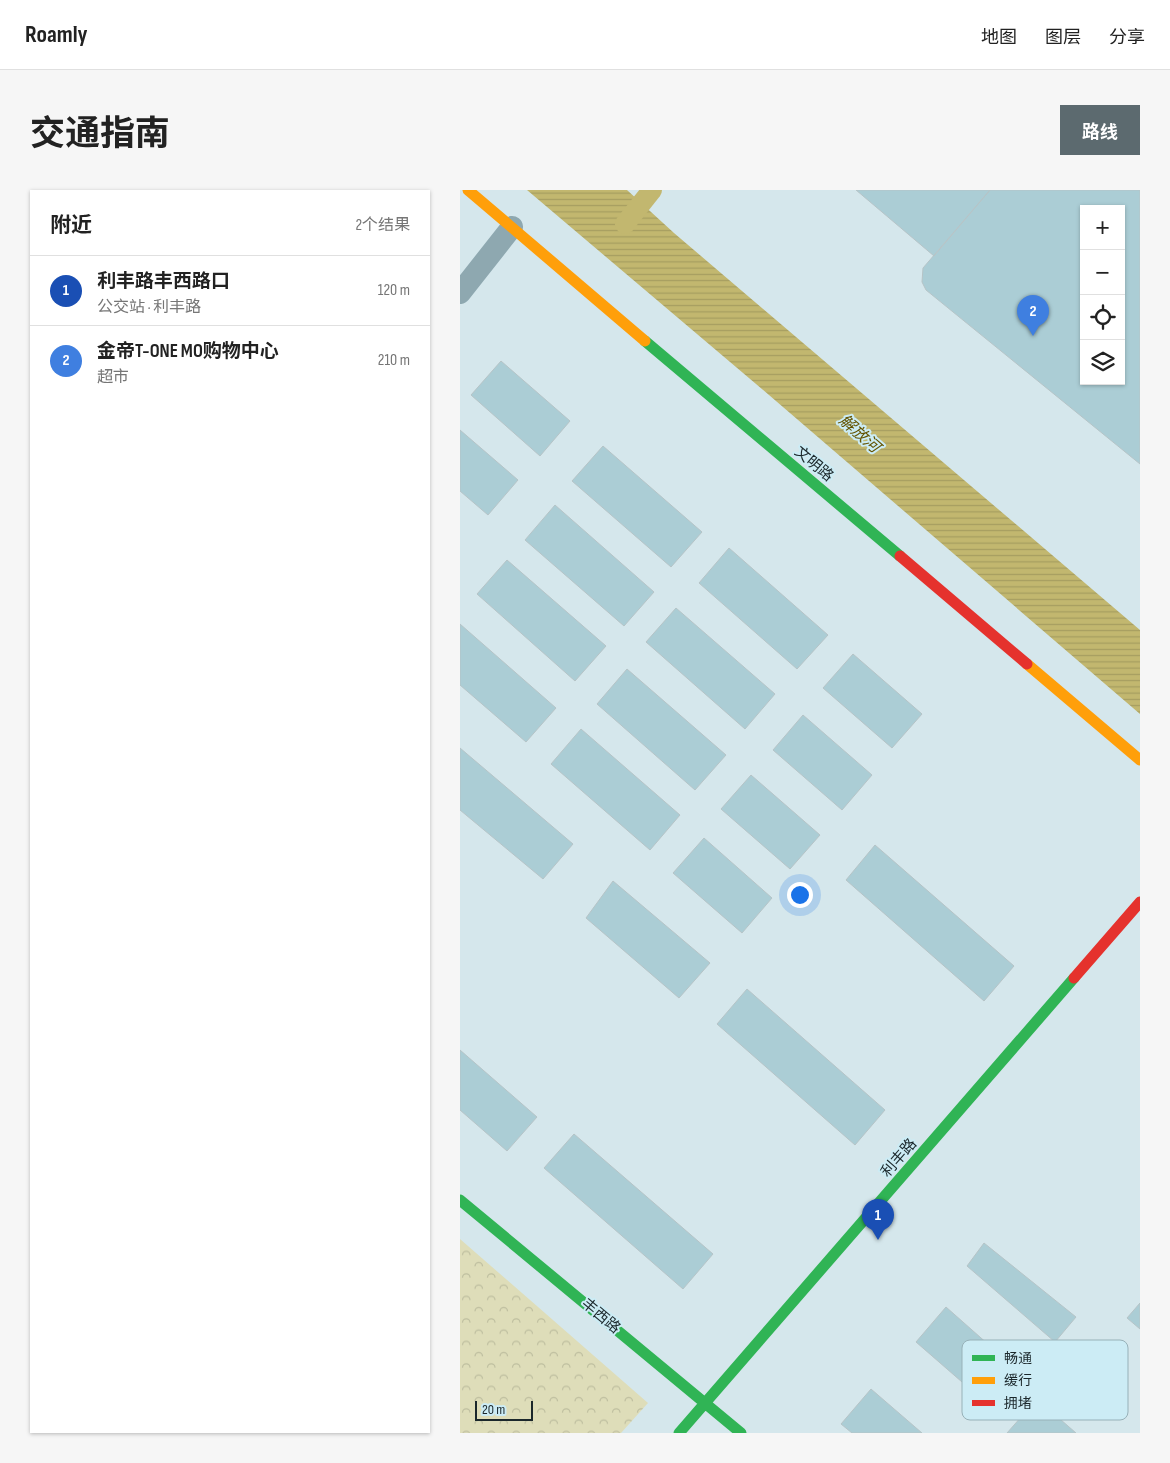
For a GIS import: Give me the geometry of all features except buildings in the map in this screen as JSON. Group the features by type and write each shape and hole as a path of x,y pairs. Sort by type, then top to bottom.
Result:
{"street":[{"name":"文明路","path":"468,190 1140,760"},
{"path":"460,293 512,228"},
{"name":"利丰路","path":"679,1433 1140,902"},
{"name":"丰西路","path":"460,1200 741,1433"}],"green space":[{"path":"460,1239 648,1403 621,1433 460,1433"}],"water":[{"name":"解放河","path":"527,190 627,190 674,233 1140,630 1140,714 769,395"}],"waterway":[{"path":"625,224 652,190"}],"traffic: fast":[{"path":"645,341 900,556"},
{"path":"679,1433 1074,978"},
{"path":"460,1200 741,1433"}],"traffic: slow":[{"path":"468,190 645,341"},
{"path":"1027,664 1140,760"}],"traffic: jam":[{"path":"900,556 1027,664"},
{"path":"1074,978 1140,902"}],"place":[{"name":"金帝T-ONE MO购物中心","path":"1033,336"},
{"name":"利丰路丰西路口","path":"878,1240"}]}
